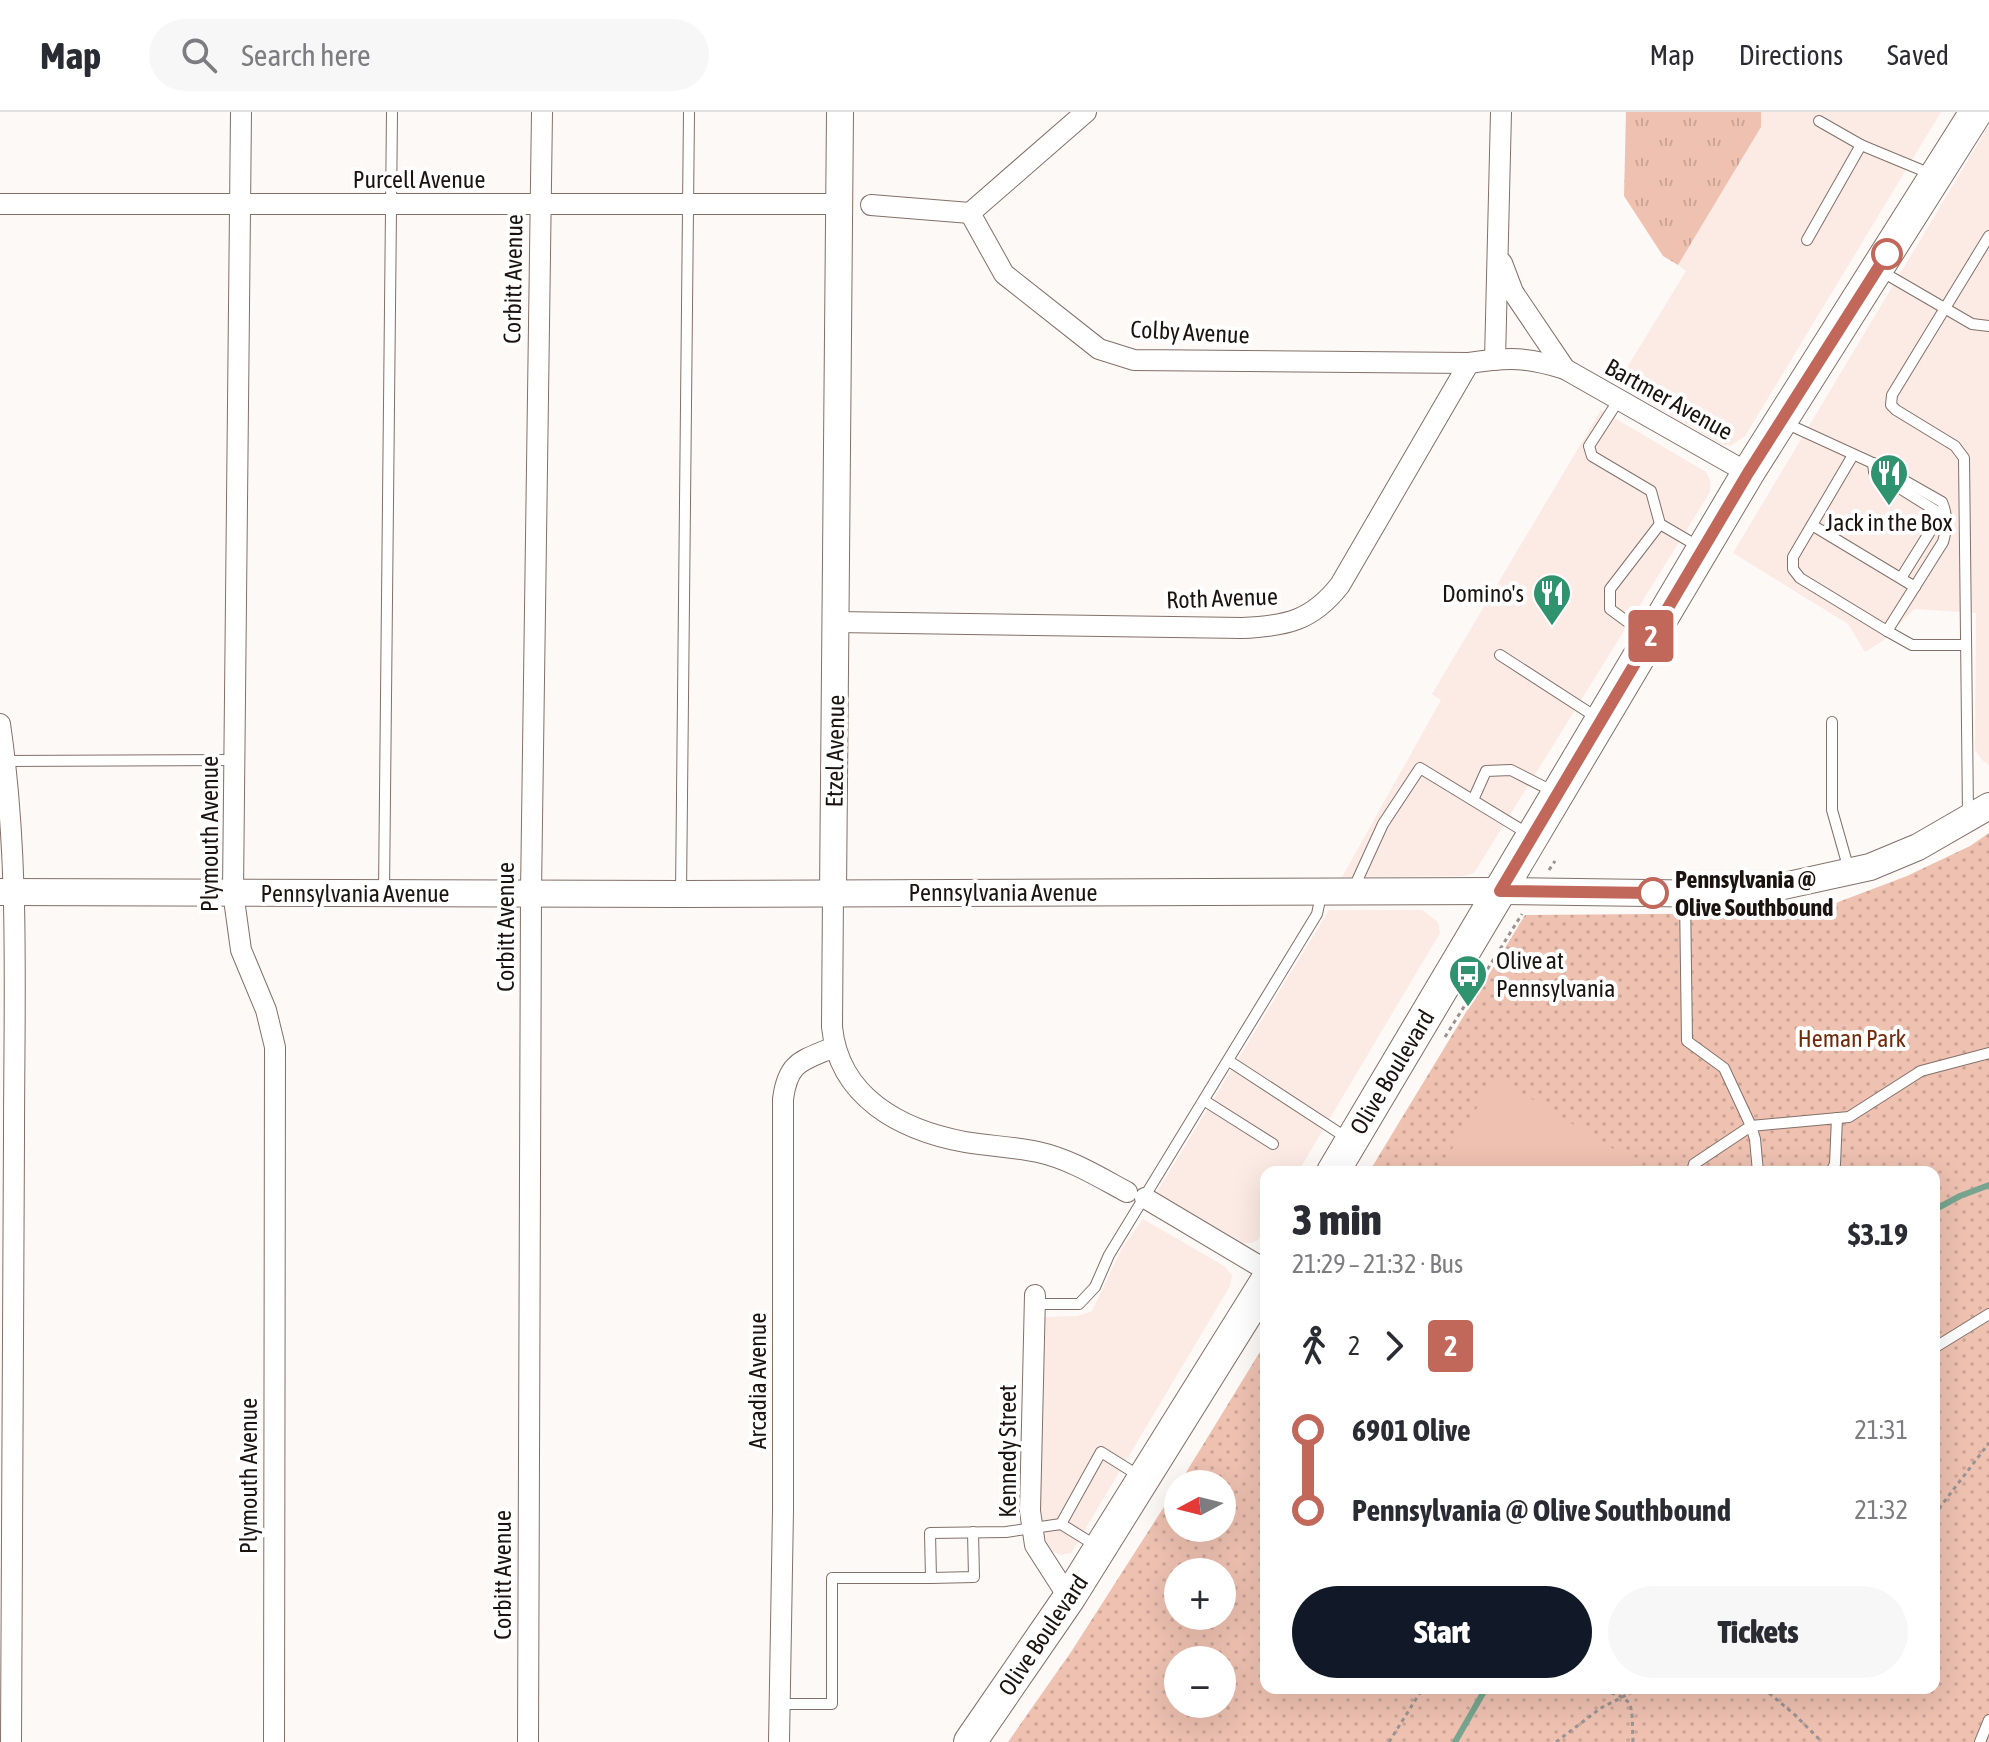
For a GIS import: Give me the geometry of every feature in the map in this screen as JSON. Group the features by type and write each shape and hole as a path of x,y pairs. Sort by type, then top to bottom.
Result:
{"main road":[{"name":"Olive Boulevard","path":"1336,1166 1748,473 1976,112"},
{"name":"Olive Boulevard","path":"970,1742 1069,1598 1260,1292"}],"street":[{"name":"Plymouth Avenue","path":"241,112 233,892 241,950 266,1010 275,1047 274,1742"},
{"name":"Corbitt Avenue","path":"528,1742 531,893 542,112"},
{"name":"Etzel Avenue","path":"840,112 834,1047 848,1079 858,1092 888,1114 936,1134 1041,1153 1082,1168 1136,1195 1260,1267"},
{"path":"871,205 970,213 1086,112"},
{"name":"Bartmer Avenue","path":"1495,360 1501,112"},
{"name":"Purcell Avenue","path":"0,204 839,204"},
{"name":"Colby Avenue","path":"970,213 1004,274 1099,349 1134,360 1469,363"},
{"name":"Bartmer Avenue","path":"1499,254 1513,292 1565,369"},
{"name":"Bartmer Avenue","path":"1469,363 1520,357 1565,369 1748,473"},
{"name":"Roth Avenue","path":"836,622 1242,628 1271,626 1311,614 1328,601 1340,585 1469,363"},
{"path":"0,724 7,892 14,1480 11,1742"},
{"name":"Pennsylvania Avenue","path":"7,892 681,894 1537,891 1685,894 1761,891 1870,867 1918,847 1978,813"},
{"name":"Arcadia Avenue","path":"779,1742 783,1510 783,1099 785,1082 792,1068 834,1047"},
{"name":"Kennedy Street","path":"1035,1300 1032,1529 1035,1545 1069,1598"}],"lane":[{"path":"384,892 392,112"},
{"path":"681,894 689,112"},
{"path":"1819,121 1861,145 1936,176"},
{"path":"1807,240 1861,145"},
{"path":"1978,813 1965,645 1964,458 1955,446 1891,405 1892,395 1989,236"},
{"path":"1877,269 1972,324 1989,326"},
{"path":"1618,401 1589,446 1592,456 1651,491 1660,524 1703,549"},
{"path":"1782,421 1873,463 1942,502 1947,527 1943,542 1887,631"},
{"path":"1853,455 1793,557 1793,569 1800,578 1912,645 1965,645"},
{"path":"1873,463 1874,472 1941,514 1901,578"},
{"path":"1650,638 1610,609 1608,600 1610,589 1660,524"},
{"path":"1812,525 1915,587"},
{"path":"1500,655 1601,720"},
{"path":"1832,722 1832,810 1850,872"},
{"path":"2,761 235,760"},
{"path":"1357,891 1356,883 1383,824 1420,768 1532,836"},
{"path":"1473,800 1486,771 1511,770 1557,794"},
{"path":"1035,1300 1079,1304 1095,1287 1136,1195 1205,1101 1317,914 1322,891"},
{"path":"1685,894 1687,1041 1724,1068 1751,1126 1757,1166"},
{"path":"1694,1166 1751,1126 1849,1117 1921,1071 1989,1053"},
{"path":"1229,1061 1351,1141"},
{"path":"1205,1101 1273,1144"},
{"path":"1834,1166 1837,1118"},
{"path":"1940,1344 1989,1314"},
{"path":"1061,1524 1101,1452 1144,1479"},
{"path":"931,1578 930,1533 1006,1532 1061,1524 1100,1548"},
{"path":"779,1704 832,1704 832,1578 974,1577 973,1532"},
{"path":"1980,1742 1989,1720"}],"path":[{"path":"1442,1041 1555,861"},
{"path":"1940,1507 1989,1443"},
{"path":"1389,1742 1419,1694"},
{"path":"1617,1694 1624,1696 1632,1709 1633,1742"},
{"path":"1556,1742 1601,1708 1628,1694"},
{"path":"1770,1694 1822,1742"}],"shaded area":[{"path":"1761,112 1941,112 1745,436 1730,446 1721,444 1617,384 1686,271 1678,265 1761,127"},
{"path":"1989,125 1989,765 1975,750 1976,613 1914,609 1884,640 1865,652 1848,624 1733,553"},
{"path":"1601,410 1706,472 1710,492 1474,873 1463,876 1342,877 1441,700 1432,694"},
{"path":"1329,910 1422,910 1438,922 1440,933 1302,1166 1260,1166 1258,1240 1243,1243 1157,1192"},
{"path":"1143,1219 1224,1266 1232,1275 1230,1286 1071,1553 1061,1555 1053,1552 1045,1541 1039,1527 1037,1507 1045,1317 1077,1316 1092,1311 1122,1248"}],"green space":[{"path":"1626,112 1761,112 1761,127 1678,265 1663,256 1624,196"},
{"name":"Heman Park","path":"1989,833 1989,1742 1008,1742 1071,1652 1164,1507 1164,1542 1236,1542 1236,1470 1188,1470 1260,1352 1260,1694 1940,1694 1940,1166 1373,1166 1525,915 1788,913 1833,904 1907,876 1970,846"},
{"path":"1496,1077 1641,1166 1442,1166"}],"waterway":[{"path":"1940,1207 1989,1185"},
{"path":"1455,1742 1483,1694"}],"bus line":[{"name":"2","path":"1653,893 1500,891 1748,473 1887,254"}],"place":[{"name":"Jack in the Box","path":"1889,507"},
{"name":"Domino's","path":"1552,627"},
{"name":"Pennsylvania @ Olive Southbound","path":"1653,893"},
{"name":"Olive at Pennsylvania","path":"1468,1008"}]}
